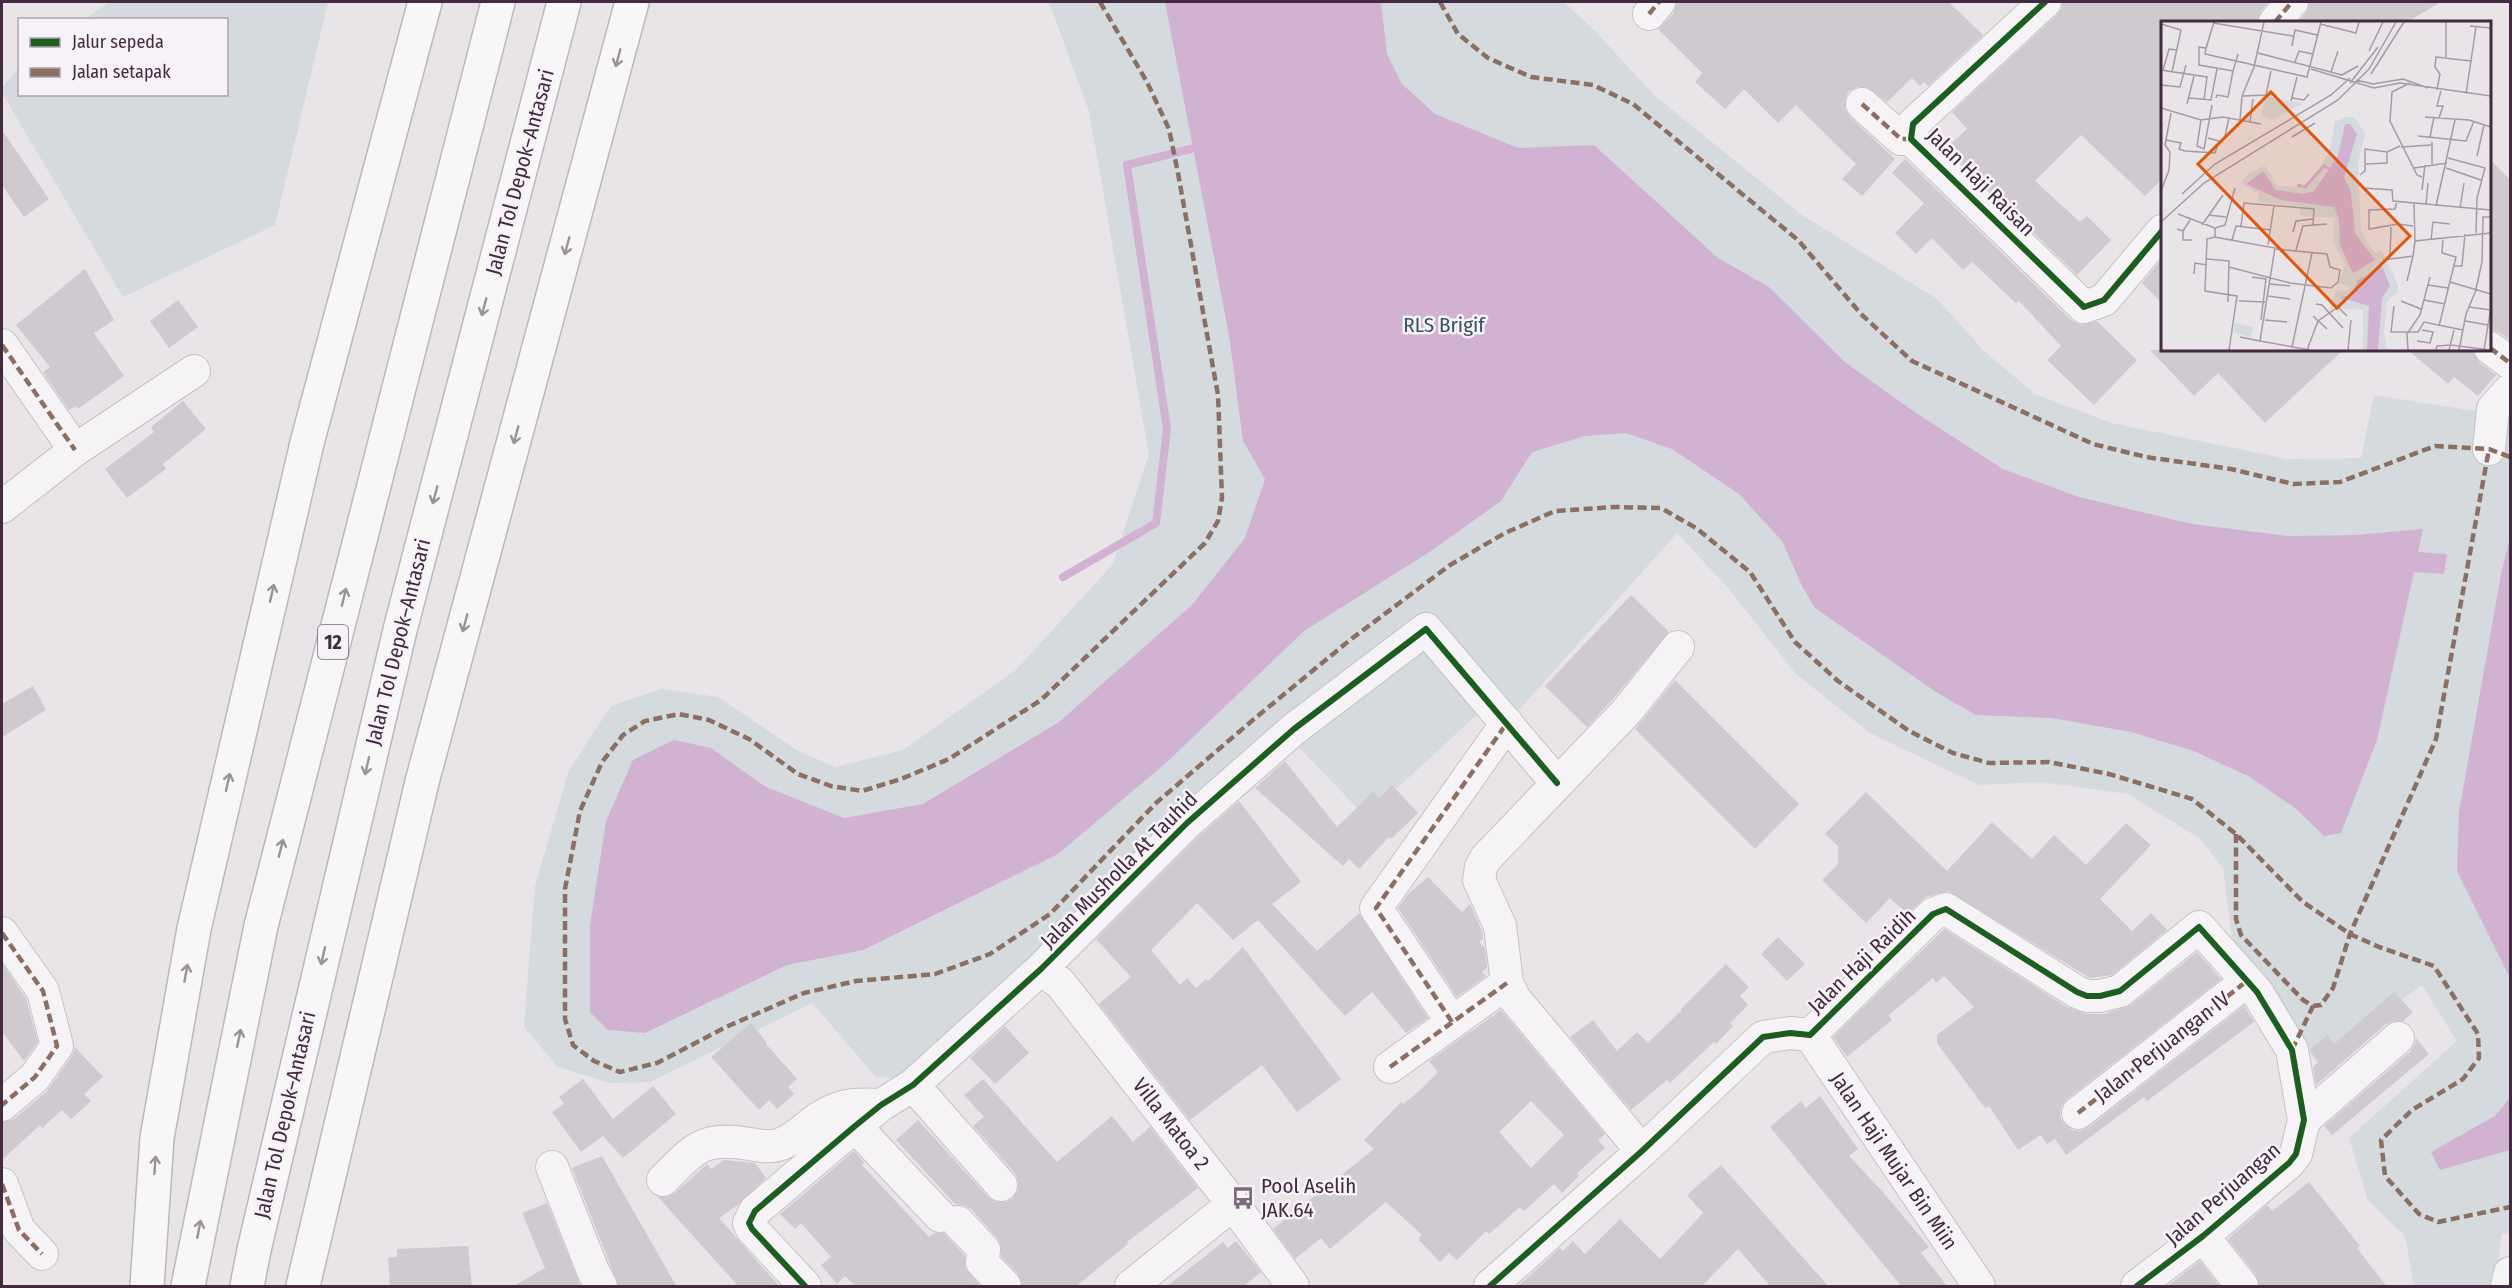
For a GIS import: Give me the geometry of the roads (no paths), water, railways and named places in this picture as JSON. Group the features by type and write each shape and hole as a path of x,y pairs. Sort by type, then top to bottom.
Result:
{"highway":[{"path":"147,1287 157,1138 194,929 307,443 425,2"},
{"name":"12","path":"189,1287 261,926 498,2"},
{"path":"303,1287 422,782 632,2"},
{"name":"Jalan Tol Depok–Antasari","path":"247,1287 400,630 564,4"}],"street":[{"name":"Jalan Haji Raisan","path":"2045,2 1913,124 1911,139 2084,307 2104,300 2161,233"},
{"path":"2276,21 2292,2"},
{"path":"1862,104 1901,139 1911,139"},
{"path":"2,345 75,450"},
{"path":"2491,349 2511,363"},
{"path":"2,507 75,450 194,371"},
{"path":"2489,449 2493,409 2511,390"},
{"name":"Jalan Musholla At Tauhid","path":"1041,969 1187,823 1294,729 1426,629 1557,783"},
{"path":"1642,1151 1515,999 1507,983 1500,926 1479,880 1480,867 1486,858 1627,711 1678,647"},
{"path":"1452,1022 1376,908 1507,723"},
{"name":"Jalan Haji Raidih","path":"1490,1287 1642,1151 1763,1037 1790,1033 1810,1035 1933,914 1946,909 2077,992 2088,996 2120,991 2199,927"},
{"name":"Jalan Perjuangan","path":"2137,1287 2203,1236 2289,1163 2296,1154 2304,1120 2292,1050 2257,992 2199,927"},
{"path":"2,933 43,991 57,1046 35,1077 2,1105"},
{"path":"805,1287 752,1229 751,1217 755,1210 881,1105 913,1085 1041,969"},
{"name":"Villa Matoa 2","path":"1041,969 1060,983 1233,1204 1293,1287"},
{"name":"Jalan Perjuangan IV","path":"2078,1113 2247,981"},
{"path":"1390,1066 1507,983"},
{"name":"Jalan Haji Mujar Bin Miin","path":"1810,1035 1979,1287"},
{"path":"2304,1120 2398,1038"},
{"path":"913,1085 1001,1185"},
{"path":"663,1180 694,1150 712,1141 728,1140 767,1147 780,1145 794,1138 822,1115 841,1107 854,1104 881,1105"},
{"path":"855,1126 949,1219 984,1250 982,1262 1005,1287"},
{"path":"552,1167 601,1287"},
{"path":"2,1184 19,1230 42,1254"},
{"path":"1131,1287 1233,1204"},
{"path":"2203,1236 2242,1287"},
{"path":"2507,1287 2511,1273"}],"waterway":[{"path":"1063,577 1156,523 1167,429 1127,165 1194,148"}],"place":[{"name":"Pool Aselih JAK.64","path":"1243,1198"}],"park label":[{"name":"RLS Brigif","path":"1444,325"}]}
